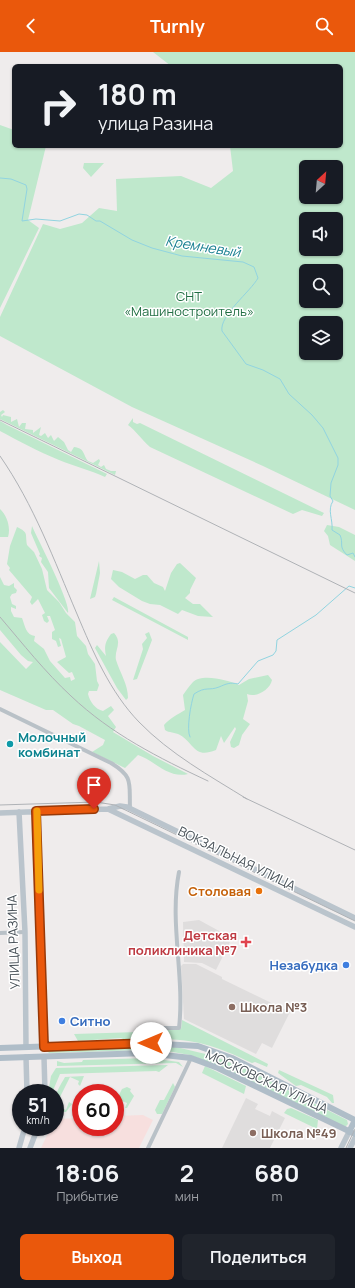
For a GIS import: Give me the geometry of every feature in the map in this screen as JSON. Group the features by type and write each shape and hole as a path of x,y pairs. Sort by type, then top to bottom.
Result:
{"main road":[{"name":"ВОКЗАЛЬНАЯ УЛИЦА","path":"0,813 108,809 120,806 130,809 355,918"},
{"name":"ВОКЗАЛЬНАЯ УЛИЦА","path":"108,809 355,927"},
{"path":"36,811 45,1084"},
{"name":"УЛИЦА РАЗИНА","path":"19,812 25,932 26,1047"},
{"name":"МОСКОВСКАЯ УЛИЦА","path":"0,1048 143,1043 185,1044 219,1053 355,1120"},
{"path":"26,1047 27,1084"},
{"name":"МОСКОВСКАЯ УЛИЦА","path":"0,1058 146,1053 191,1058 218,1068 352,1133"},
{"path":"341,1148 352,1133 355,1120"},
{"path":"19,1148 22,1136"},
{"path":"30,1148 35,1136"},
{"path":"350,1148 355,1138"}],"street":[{"path":"0,709 111,762 124,771 129,780 130,809"},
{"path":"143,1043 142,1028 180,1028 176,922 177,884 179,872"},
{"path":"0,933 25,932"},
{"path":"148,1148 191,1058"}],"shaded area":[{"path":"199,920 232,938 216,970 202,963 184,962 183,922"},
{"name":"Школа №3","path":"183,964 196,964 222,977 222,979 290,1012 272,1048 262,1043 256,1054 184,1019 181,966"},
{"name":"Школа №49","path":"246,1098 258,1104 255,1109 270,1116 272,1111 285,1118 270,1148 222,1148"},
{"path":"143,1115 153,1120 139,1148 41,1148 47,1136 64,1136 64,1119 72,1118 72,1136 124,1136 124,1116"}],"green space":[{"name":"СНТ «Машиностроитель»","path":"153,52 355,52 355,510 263,466 132,407 0,336 0,317 43,224 60,229 82,223 99,208 117,211 116,179 181,176 211,188 233,171 230,148 343,148 343,64 168,64"},
{"path":"0,125 12,129 12,148 46,148 28,220 39,228 0,308"},
{"path":"84,163 104,163 91,177 83,168"},
{"path":"3,410 5,412 1,415 2,417 3,415 11,417 11,422 17,419 19,427 22,423 26,423 25,429 33,430 33,433 41,427 39,435 41,436 45,433 48,438 51,435 54,441 58,437 64,442 68,450 71,452 74,447 80,449 88,461 93,463 99,459 100,461 98,465 101,467 104,465 106,469 116,471 115,475 0,419 0,412"},
{"path":"133,418 133,422 137,424 140,423 324,513 322,516 302,510 293,514 150,447 128,425"},
{"path":"0,421 107,474 105,477 37,450 0,431"},
{"path":"0,509 8,522 8,537 0,537"},
{"path":"327,525 339,527 355,535 355,561 330,545 328,536 324,531"},
{"path":"32,526 60,585 68,607 68,613 49,588 48,572 41,562 42,558 39,556 40,554 31,533"},
{"path":"17,527 26,534 27,545 34,552 42,569 47,590 75,622 77,636 86,646 88,654 95,664 97,681 99,685 97,691 89,691 88,694 90,700 98,709 103,711 111,706 114,710 108,716 116,727 113,732 153,756 188,774 181,775 168,772 144,757 138,755 125,768 92,752 103,745 105,740 73,724 53,710 46,710 0,690 0,642 26,669 33,662 28,661 21,655 0,630 0,577 4,585 9,586 14,583 14,587 17,590 16,593 12,594 10,597 12,604 16,606 16,609 11,607 14,617 22,618 28,632 35,636 34,641 44,649 50,661 65,678 70,677 71,681 75,679 72,672 69,673 57,662 66,657 61,639 59,638 61,646 58,647 56,641 52,639 52,632 55,630 50,616 47,616 49,621 47,623 44,621 42,615 45,613 38,599 32,605 30,602 32,597 9,570 10,568 7,564 10,546"},
{"path":"99,561 100,573 96,594 95,597 90,599"},
{"path":"180,563 196,578 190,593 185,598 193,604 200,604 213,617 198,616 182,610 178,614 160,605 150,604 142,601 119,587 111,579 113,570 122,572 135,579 143,575 147,575 154,583 163,587 165,591 171,573 177,564"},
{"path":"114,597 188,637 188,640 112,600"},
{"path":"149,632 152,640 137,679 133,680 143,649 142,644 147,638 145,634"},
{"path":"114,633 118,640 116,660 128,693 128,698 126,700 117,688 95,648 97,645 106,656 106,642 111,634"},
{"path":"268,675 272,680 271,684 266,690 254,695 247,694 248,701 243,719 250,724 242,735 239,745 234,748 231,747 230,742 236,729 235,727 224,743 221,736 216,750 203,753 195,749 180,735 165,730 164,725 166,723 185,710 183,695 197,679 215,678 239,685 249,679"},
{"path":"182,1020 268,1064 267,1067 255,1062 252,1063 214,1047 190,1041 148,1039 144,1036 145,1031 181,1029"},
{"path":"139,1032 138,1039 125,1040 121,1038 78,1041 74,1034"},
{"path":"143,1046 176,1047 214,1056 248,1070 347,1120 348,1124 345,1127 219,1066 190,1055 161,1050 49,1053 47,1051 48,1049"},
{"path":"149,1058 179,1062 183,1067 176,1063 57,1066 57,1061 64,1063 82,1062 83,1060"},
{"path":"168,1065 159,1072 60,1074 56,1084 50,1084 51,1076 56,1068"},
{"path":"205,1066 246,1086 244,1094 202,1073"},
{"path":"279,1070 333,1095 334,1103 332,1103 327,1097 301,1085 296,1086 278,1073"},
{"path":"84,1076 81,1084 78,1084 79,1081 70,1077 64,1089 64,1084 61,1084 65,1077"},
{"path":"173,1083 175,1087 162,1114 157,1114 155,1110 160,1100 164,1100"},
{"path":"127,1087 131,1089 130,1091 134,1096 127,1108 125,1108 127,1103 124,1102 124,1088"},
{"path":"69,1102 72,1104 66,1112 64,1112 64,1109 66,1110"},
{"path":"291,1108 318,1120 317,1129 284,1113 287,1109"}],"waterway":[{"name":"Кремневый","path":"0,178 11,179 26,185 27,189 22,221 36,219 60,221 79,214 87,215 132,240 152,248 182,256 243,262 254,267 258,278 225,318 222,325 222,331 246,364 263,370 280,379 289,394 312,415 323,428 338,458 338,465 331,483 330,496 333,501 330,508 332,530 340,535 344,552 347,555 353,553 355,557"},
{"path":"190,737 190,710 194,694 205,689 216,688 233,683 238,684 258,661 273,655 276,651 277,640 316,615 349,586 355,588"}],"tram line":[{"path":"0,805 96,802 115,805 355,921"},
{"path":"346,1148 355,1129"}],"railway":[{"path":"0,420 355,593"},
{"path":"0,456 33,513 96,657 119,698 151,734 191,764 247,799"},
{"path":"0,617 34,658 86,710 119,734 136,744 208,781"},
{"path":"243,797 355,850"}],"slow traffic":[{"path":"37,811 39,890"}],"place":[{"name":"Молочный комбинат","path":"10,744"},
{"name":"Столовая","path":"259,891"},
{"name":"Детская поликлиника №7","path":"246,942"},
{"name":"Незабудка","path":"346,965"},
{"name":"Школа №3","path":"232,1007"},
{"name":"Ситно","path":"62,1021"},
{"name":"Школа №49","path":"253,1133"}],"route":[{"path":"94,809 36,811 44,1047 151,1043"}]}
